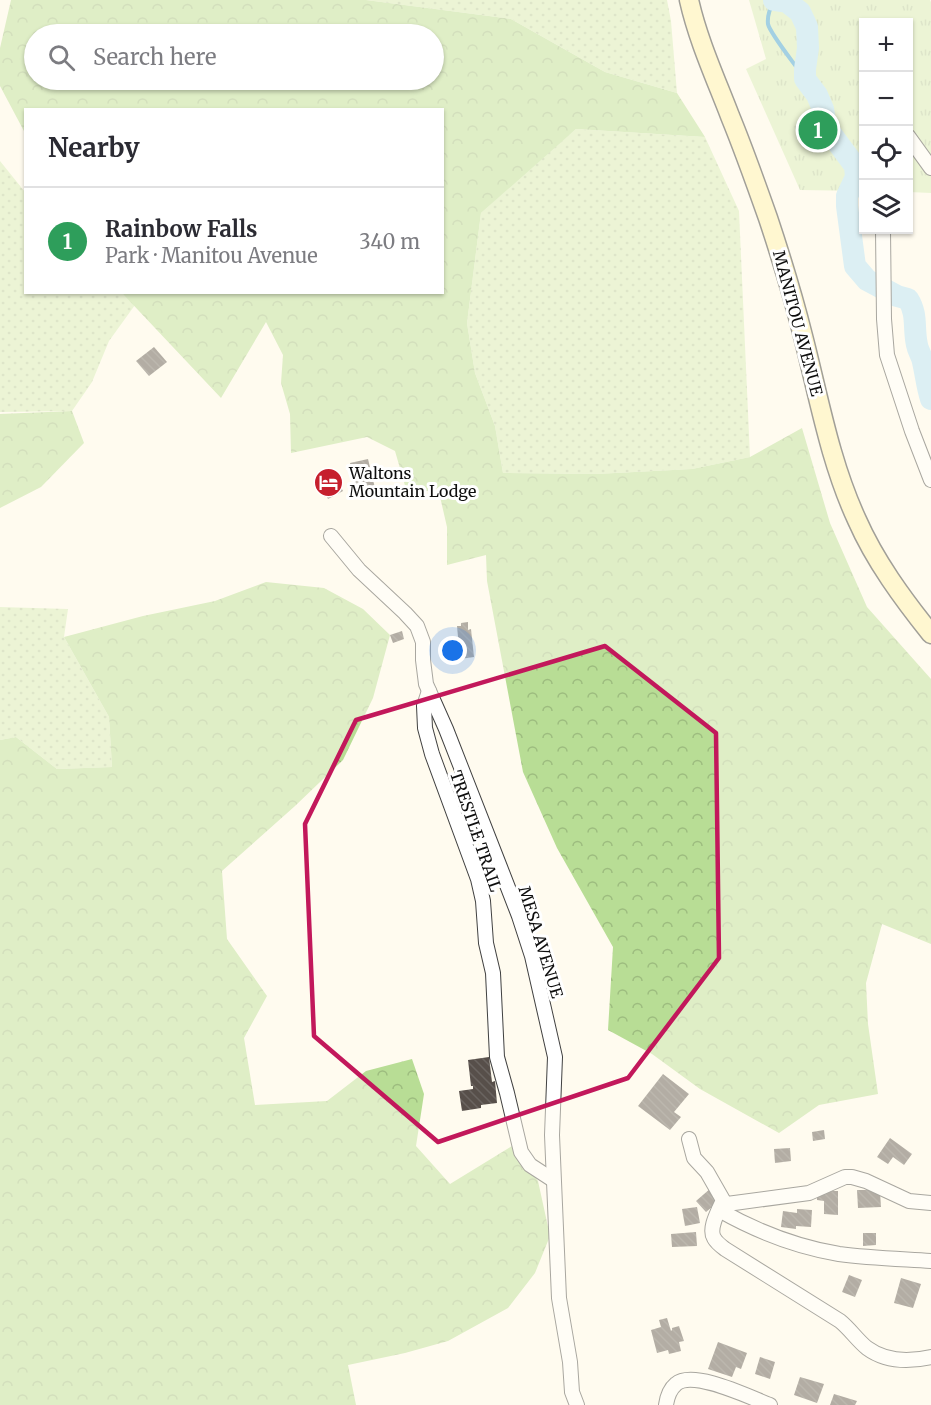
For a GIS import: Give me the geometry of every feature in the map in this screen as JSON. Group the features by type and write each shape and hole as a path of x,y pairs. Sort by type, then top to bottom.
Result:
{"main road":[{"name":"MANITOU AVENUE","path":"689,0 699,39 752,171 780,258 826,430 847,496 868,542 894,585 931,634"}],"street":[{"path":"913,142 931,168"},
{"path":"884,234 884,319 887,355 931,480"},
{"name":"MESA AVENUE","path":"331,536 359,570 417,626 423,642 426,684 501,867 532,956 555,1057 552,1135 559,1298 570,1362 572,1392 577,1405"},
{"name":"TRESTLE TRAIL","path":"429,691 424,706 425,728 432,754 478,879 483,901 486,943 493,972 497,1057 520,1152 530,1165 553,1180"},
{"path":"689,1139 694,1158 707,1172 723,1200 712,1233 724,1249 840,1321 866,1347 876,1353 896,1360 931,1357"},
{"path":"719,1210 727,1204 809,1193 844,1177 859,1178 909,1201 931,1203"},
{"path":"719,1210 759,1230 822,1250 842,1254 931,1261"},
{"path":"666,1405 668,1395 676,1384 697,1379 770,1405"}],"highlighted area":[{"path":"605,646 716,733 719,958 628,1078 438,1142 314,1036 305,824 356,720"}],"green space":[{"path":"11,0 366,0 511,19 605,72 677,93 705,137 576,129 481,213 467,323 475,373 495,426 503,473 596,474 692,469 750,457 802,428 830,523 867,607 931,679 931,944 882,924 866,983 868,1024 878,1094 819,1105 779,1133 700,1089 652,1054 608,1030 613,947 557,848 523,772 487,581 486,555 447,565 447,527 438,488 408,496 395,451 367,437 291,453 290,414 281,383 283,355 266,322 221,398 123,294 444,294 444,108 24,108 24,131 0,86 0,48"},
{"path":"366,0 667,0 677,93 605,72 511,19"},
{"path":"749,0 930,0 931,193 913,192 913,18 859,18 859,191 800,190 746,69 766,59"},
{"path":"576,129 705,137 739,211 750,457 692,469 596,474 503,473 495,426 475,373 467,323 481,213"},
{"path":"0,161 24,191 24,294 123,294 135,305 109,341 92,382 72,411 0,412"},
{"path":"72,411 84,443 41,487 0,508 0,414"},
{"path":"266,582 324,588 363,609 390,635 373,698 343,760 222,871 227,939 267,996 244,1038 255,1105 327,1101 366,1071 412,1059 424,1094 416,1146 450,1184 512,1146 538,1181 550,1236 535,1273 508,1308 448,1341 348,1365 356,1405 0,1405 0,740 16,737 57,769 112,767 109,717 64,637 143,616 215,601"},
{"path":"0,607 68,609 64,637 109,717 112,767 57,769 16,737 0,740"}],"building":[{"path":"154,347 167,362 149,376 136,361"},
{"path":"368,459 375,488 357,493 350,463"},
{"name":"Waltons Mountain Lodge","path":"332,471 343,491 328,499 325,493 321,495 316,486 319,485 316,479"},
{"path":"468,622 474,657 460,659 457,626"},
{"path":"402,631 404,639 393,643 390,635"},
{"path":"489,1057 497,1103 462,1111 459,1091 473,1089 468,1060"},
{"path":"663,1074 689,1094 674,1112 681,1117 670,1130 638,1106"},
{"path":"824,1130 825,1139 813,1141 812,1132"},
{"path":"890,1138 912,1154 904,1165 893,1157 888,1164 877,1157"},
{"path":"790,1148 791,1161 775,1163 774,1149"},
{"path":"711,1188 715,1194 712,1195 718,1202 706,1212 696,1201"},
{"path":"857,1190 880,1192 881,1207 858,1208"},
{"path":"817,1191 838,1191 838,1215 824,1214 824,1201 817,1200"},
{"path":"697,1207 700,1223 685,1226 682,1209"},
{"path":"797,1209 812,1210 811,1227 796,1226 796,1229 781,1227 783,1211 797,1213"},
{"path":"696,1232 697,1246 672,1247 671,1234"},
{"path":"863,1233 876,1233 876,1245 863,1246"},
{"path":"849,1275 862,1280 855,1297 842,1292"},
{"path":"901,1278 921,1284 913,1308 894,1303"},
{"path":"667,1318 671,1331 672,1328 679,1326 684,1341 679,1342 681,1351 669,1354 668,1350 657,1353 651,1330 661,1327 659,1320"},
{"path":"718,1342 747,1353 741,1369 736,1367 732,1377 708,1369"},
{"path":"760,1357 775,1362 770,1379 755,1374"},
{"path":"800,1377 824,1384 817,1403 794,1395"},
{"path":"834,1394 857,1401 855,1405 830,1405"}],"waterway":[{"path":"774,0 787,2 800,12 807,27 808,48 805,79 817,95 823,109 826,127 855,166 856,177 847,196 855,266 867,280 897,296 908,299 913,310 917,345 931,399"},
{"path":"774,1 770,9 768,24 805,79"}],"place":[{"name":"Rainbow Falls","path":"818,130"},
{"name":"Waltons Mountain Lodge","path":"328,482"}]}
